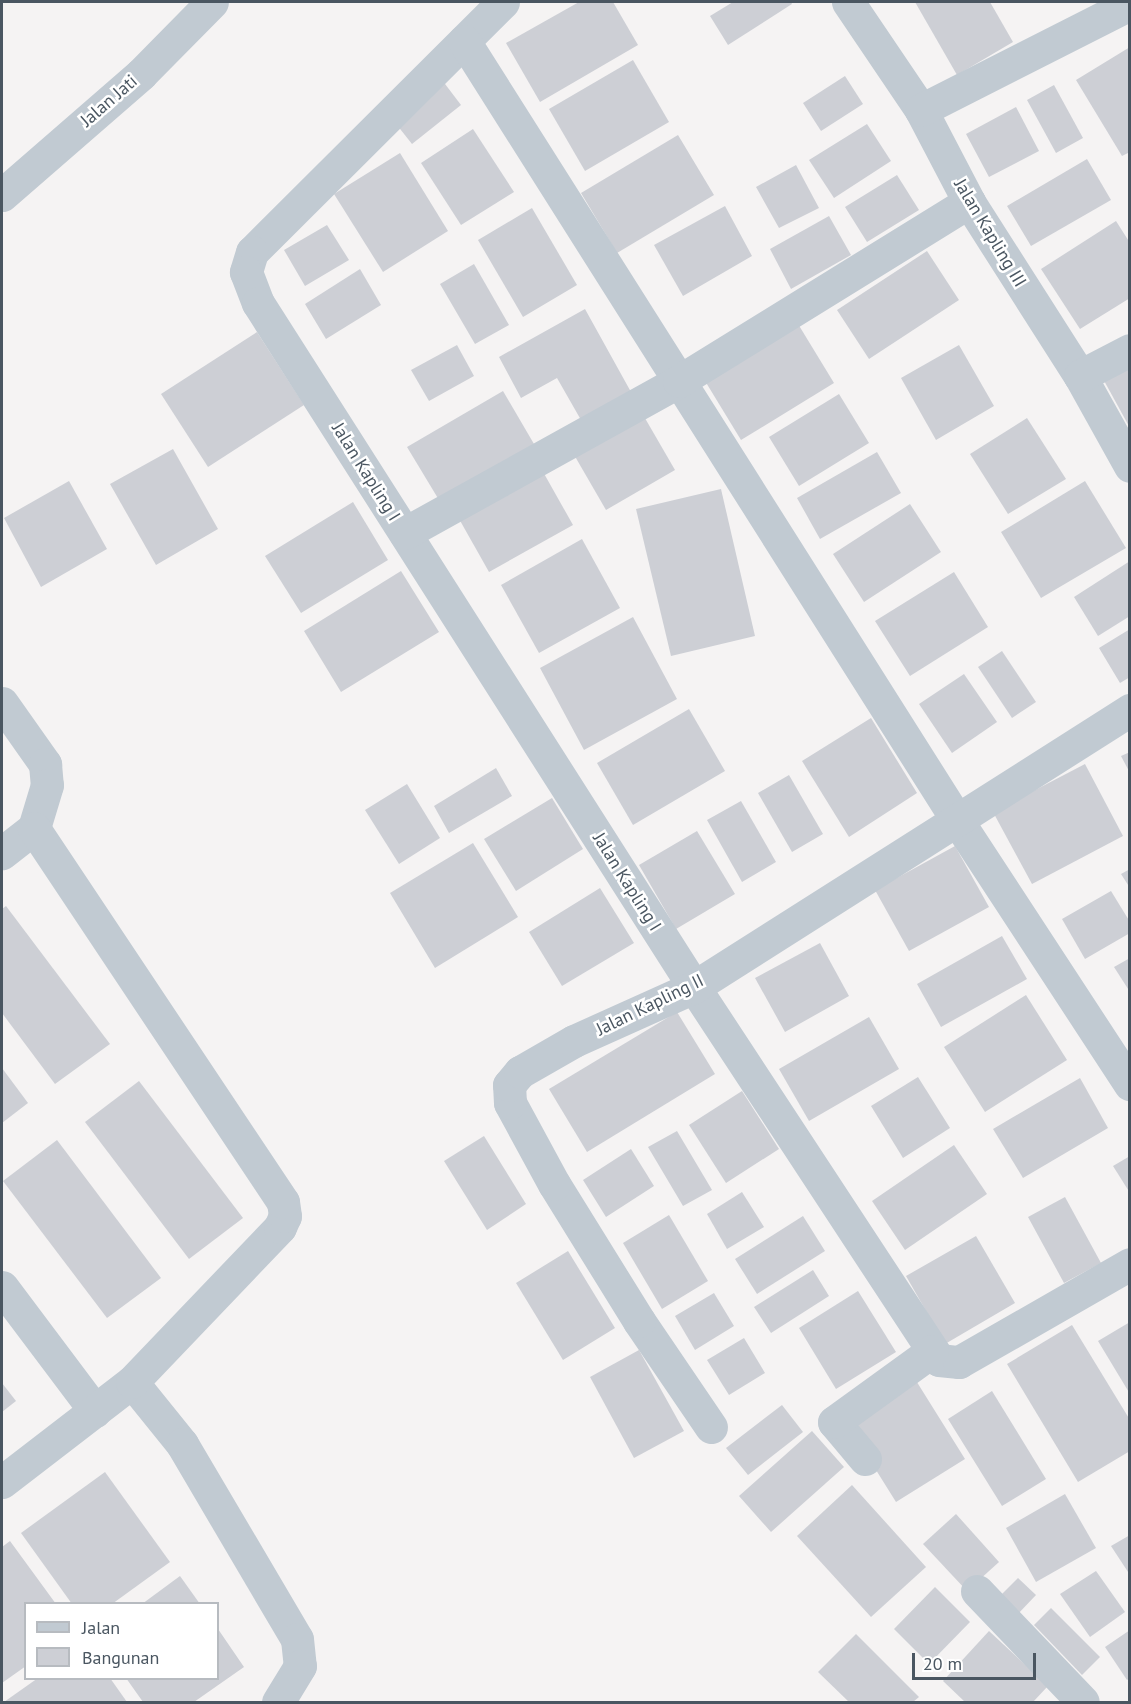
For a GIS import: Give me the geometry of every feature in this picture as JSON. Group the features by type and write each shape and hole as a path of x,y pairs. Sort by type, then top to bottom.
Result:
{"street":[{"name":"Jalan Jati","path":"2,195 141,74 212,2"},
{"name":"Jalan Kapling I","path":"503,2 252,252 246,272 258,303 694,987 932,1351"},
{"name":"Jalan Kapling III","path":"848,2 921,110 969,202 1080,376 1130,466"},
{"path":"921,110 1130,4"},
{"path":"464,41 957,820 1130,1084"},
{"path":"405,533 679,381 969,202"},
{"path":"1080,376 1130,350"},
{"path":"2,703 45,764 47,785 34,828 2,853"},
{"name":"Jalan Kapling II","path":"711,1428 639,1321 554,1184 510,1103 509,1086 520,1072 574,1041 694,987 1130,710"},
{"path":"2,1482 132,1382 280,1227 285,1215 283,1202 34,828"},
{"path":"865,1460 834,1422 932,1351 939,1360 959,1362 1130,1264"},
{"path":"2,1287 95,1411"},
{"path":"132,1382 182,1444 297,1639 300,1666 278,1702"},
{"path":"977,1592 1083,1702"}],"building":[{"path":"579,2 613,2 638,45 540,102 506,43"},
{"path":"733,2 791,2 792,4 728,45 710,16"},
{"path":"915,2 990,2 1013,42 957,75"},
{"path":"1130,47 1130,152 1122,156 1076,80"},
{"path":"633,60 669,122 585,171 549,109"},
{"path":"845,76 863,104 821,131 803,103"},
{"path":"442,80 461,105 412,144 393,120"},
{"path":"1054,85 1083,138 1056,153 1027,100"},
{"path":"1016,107 1039,151 989,177 966,134"},
{"path":"867,124 891,161 834,198 809,160"},
{"path":"473,129 514,192 461,225 421,163"},
{"path":"678,135 714,195 617,253 581,193"},
{"path":"400,153 448,231 383,272 334,194"},
{"path":"1087,159 1111,200 1031,246 1007,206"},
{"path":"796,165 819,208 779,228 756,187"},
{"path":"897,175 919,210 867,242 845,207"},
{"path":"725,206 752,256 683,296 654,245"},
{"path":"532,208 577,285 523,317 478,240"},
{"path":"829,216 851,255 791,289 770,249"},
{"path":"1116,221 1130,243 1130,298 1080,329 1041,269"},
{"path":"327,225 349,260 305,286 284,250"},
{"path":"927,251 959,300 869,359 837,310"},
{"path":"474,264 509,325 475,344 440,284"},
{"path":"360,269 381,305 326,339 305,304"},
{"path":"585,309 631,392 581,420 557,378 521,398 499,357"},
{"path":"795,319 834,383 741,440 702,376"},
{"path":"257,332 304,405 208,467 161,394"},
{"path":"457,345 474,376 429,401 411,370"},
{"path":"959,345 994,406 936,440 901,378"},
{"path":"1130,362 1130,428 1102,377"},
{"path":"503,391 534,444 439,500 407,447"},
{"path":"839,394 869,443 799,486 769,437"},
{"path":"642,413 675,470 606,510 573,453"},
{"path":"1027,418 1066,479 1008,514 970,454"},
{"path":"173,449 218,529 156,565 110,484"},
{"path":"877,452 901,493 820,539 797,498"},
{"path":"542,470 573,525 489,572 458,517"},
{"path":"69,481 107,549 41,587 4,518"},
{"path":"1085,481 1126,548 1041,598 1001,532"},
{"path":"721,489 755,636 671,656 636,509"},
{"path":"353,502 388,560 301,613 265,556"},
{"path":"910,504 941,552 864,602 833,554"},
{"path":"582,539 620,608 539,653 501,585"},
{"path":"1130,561 1130,616 1098,636 1074,597"},
{"path":"401,571 439,632 341,692 304,631"},
{"path":"954,572 988,627 910,676 875,621"},
{"path":"633,617 677,699 584,750 540,668"},
{"path":"1130,629 1130,677 1120,683 1099,648"},
{"path":"1002,651 1036,702 1012,718 978,667"},
{"path":"964,674 997,722 952,753 919,704"},
{"path":"689,709 725,771 633,825 597,763"},
{"path":"871,718 917,793 849,837 802,761"},
{"path":"1130,752 1130,773 1121,756"},
{"path":"1085,764 1123,836 1032,884 993,812"},
{"path":"496,768 512,796 449,833 434,806"},
{"path":"789,775 823,834 792,852 758,793"},
{"path":"407,784 440,838 399,864 365,810"},
{"path":"552,798 583,849 516,891 484,839"},
{"path":"741,801 776,862 742,882 707,820"},
{"path":"697,831 735,894 676,929 639,865"},
{"path":"473,843 518,917 435,968 390,893"},
{"path":"955,846 989,907 909,951 875,890"},
{"path":"1130,869 1130,888 1121,874"},
{"path":"600,888 634,943 562,986 529,932"},
{"path":"1111,891 1130,922 1130,933 1085,959 1062,919"},
{"path":"6,906 110,1044 55,1084 2,1013 2,909"},
{"path":"1002,936 1027,979 941,1027 917,984"},
{"path":"820,943 849,996 785,1032 755,978"},
{"path":"1130,958 1130,992 1114,967"},
{"path":"1026,995 1067,1060 985,1112 944,1047"},
{"path":"677,1012 715,1074 587,1152 549,1089"},
{"path":"869,1017 899,1069 809,1121 779,1069"},
{"path":"2,1068 28,1103 2,1123"},
{"path":"918,1077 950,1128 903,1158 871,1106"},
{"path":"1080,1078 1108,1128 1023,1178 993,1129"},
{"path":"139,1081 243,1218 189,1259 85,1122"},
{"path":"742,1091 779,1149 726,1183 689,1125"},
{"path":"677,1131 712,1190 683,1206 648,1147"},
{"path":"484,1136 526,1204 487,1230 444,1161"},
{"path":"57,1140 161,1278 107,1318 3,1181"},
{"path":"954,1145 987,1194 905,1250 872,1201"},
{"path":"631,1149 654,1186 606,1217 583,1180"},
{"path":"1130,1156 1130,1193 1113,1166"},
{"path":"742,1192 764,1227 727,1249 707,1214"},
{"path":"1065,1197 1101,1263 1064,1283 1028,1217"},
{"path":"669,1215 708,1281 662,1309 623,1243"},
{"path":"803,1216 825,1251 757,1294 735,1259"},
{"path":"976,1236 1015,1303 945,1344 906,1276"},
{"path":"568,1251 615,1328 563,1360 516,1283"},
{"path":"813,1270 829,1296 771,1333 754,1307"},
{"path":"858,1291 896,1352 836,1389 799,1328"},
{"path":"714,1293 734,1326 695,1350 675,1316"},
{"path":"1130,1322 1130,1394 1098,1341"},
{"path":"1072,1325 1130,1420 1130,1451 1078,1482 1007,1364"},
{"path":"744,1338 765,1373 729,1395 707,1360"},
{"path":"639,1350 684,1431 634,1458 590,1377"},
{"path":"915,1379 965,1459 896,1502 846,1422"},
{"path":"2,1383 16,1401 2,1412"},
{"path":"992,1391 1046,1479 1002,1506 948,1419"},
{"path":"782,1405 803,1432 748,1475 726,1448"},
{"path":"812,1431 844,1467 771,1532 739,1496"},
{"path":"105,1472 170,1562 115,1602 71,1602 21,1533"},
{"path":"852,1485 926,1567 871,1617 797,1536"},
{"path":"1065,1494 1096,1548 1036,1582 1006,1528"},
{"path":"956,1514 999,1562 967,1591 923,1544"},
{"path":"1130,1535 1130,1575 1111,1546"},
{"path":"10,1541 55,1602 24,1602 24,1667 2,1683 2,1547"},
{"path":"1096,1571 1125,1612 1090,1637 1060,1594"},
{"path":"180,1576 199,1602 145,1602"},
{"path":"1018,1578 1036,1595 1016,1616 998,1598"},
{"path":"935,1587 970,1622 929,1664 894,1629"},
{"path":"1051,1608 1100,1657 1082,1675 1034,1625"},
{"path":"219,1630 244,1667 194,1702 143,1702 127,1680 219,1680"},
{"path":"1130,1630 1130,1678 1127,1680 1105,1647"},
{"path":"989,1631 1048,1686 1033,1702 965,1702 943,1681"},
{"path":"856,1634 919,1697 913,1702 849,1702 818,1672"},
{"path":"35,1680 111,1680 127,1702 4,1702"}]}
